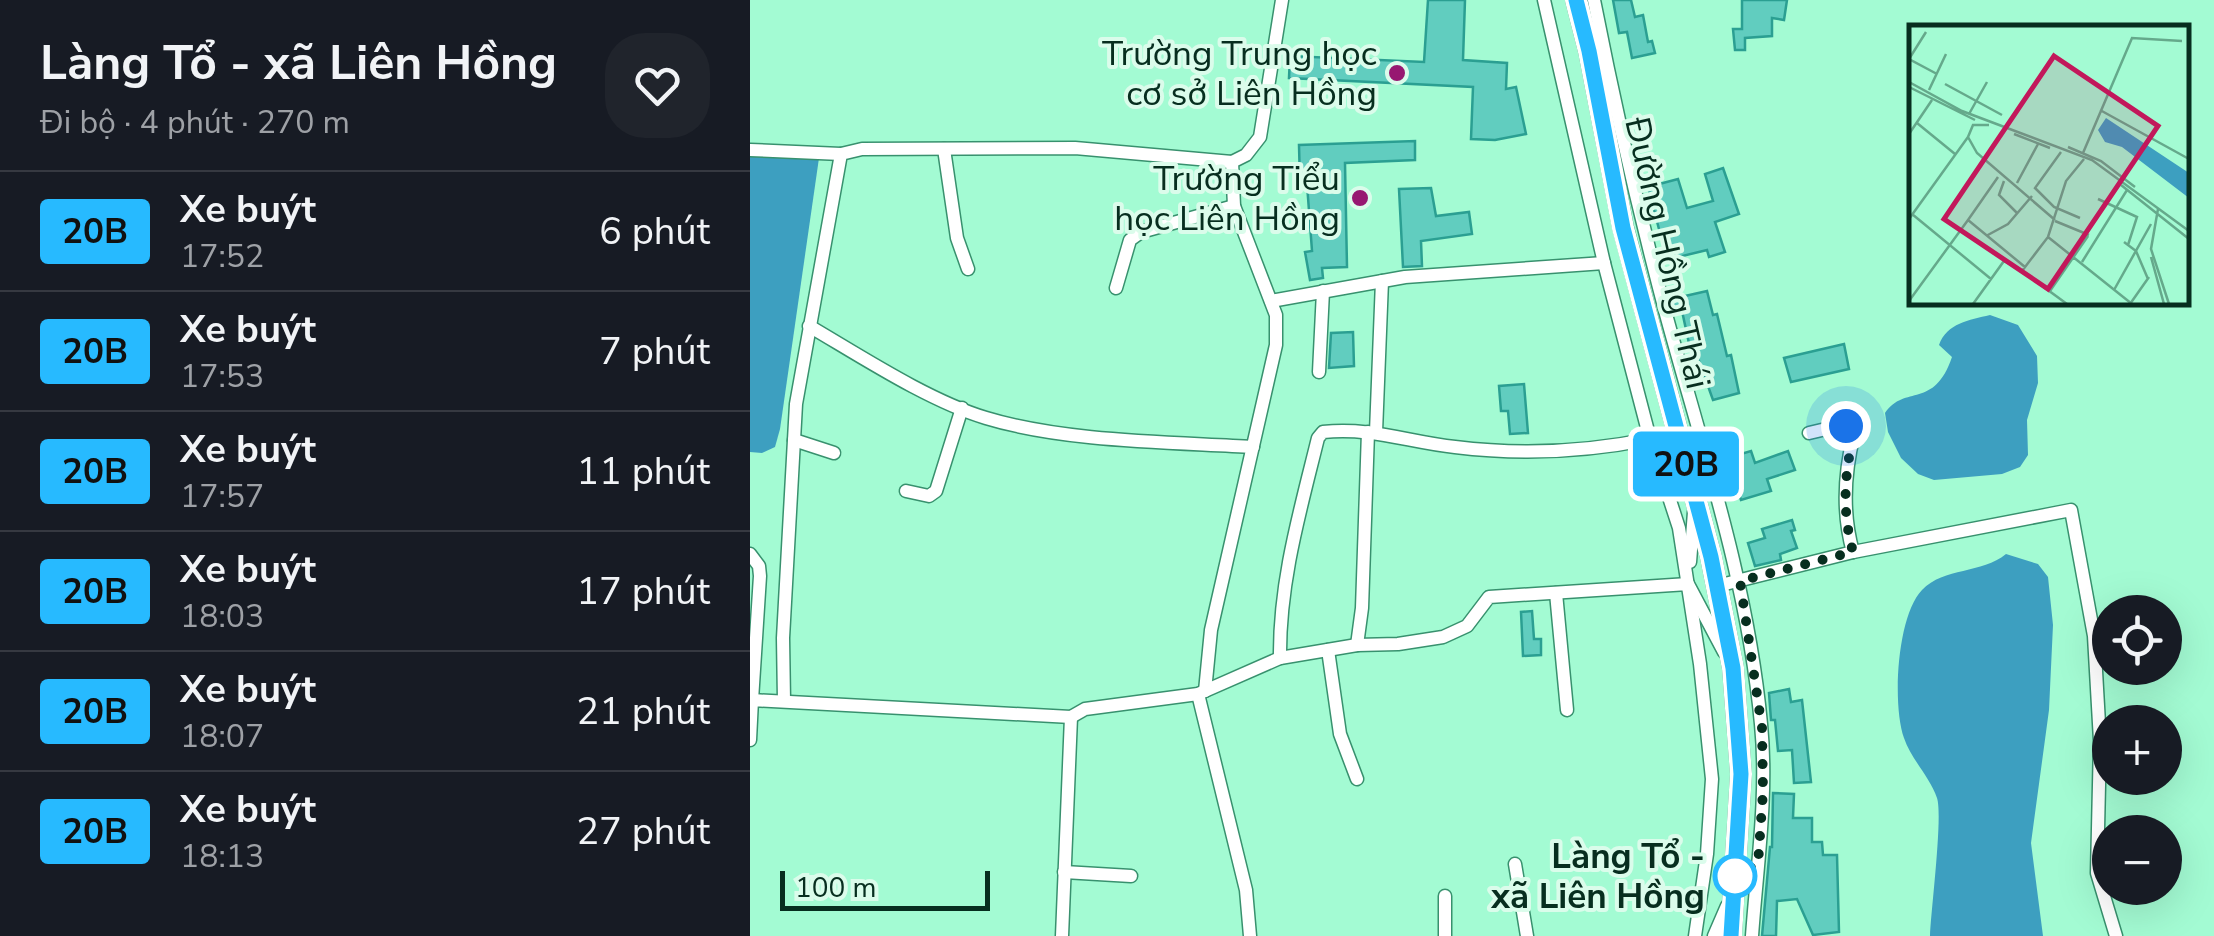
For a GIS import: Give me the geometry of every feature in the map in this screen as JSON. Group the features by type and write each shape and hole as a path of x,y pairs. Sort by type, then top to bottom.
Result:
{"main road":[{"name":"Đường Hồng Thái","path":"1576,0 1623,228 1696,497 1733,668 1741,774 1731,936"}],"street":[{"path":"750,150 841,154 862,149 1075,148 1232,162 1246,155 1260,136 1282,0"},
{"path":"1544,0 1596,233 1650,440 1680,528 1712,780 1707,854 1695,936"},
{"path":"1594,0 1647,241 1740,581 1762,728 1763,792 1752,936"},
{"path":"944,149 957,238 968,270"},
{"path":"784,701 783,638 796,404 841,154"},
{"path":"1232,162 1234,206 1276,315 1276,345 1211,630 1201,692 1246,890 1250,936"},
{"path":"1116,288 1130,240 1158,226 1234,206"},
{"path":"1596,233 1623,228"},
{"path":"1271,301 1382,281 1604,263"},
{"path":"1358,645 1382,281"},
{"path":"1319,372 1323,291"},
{"path":"810,326 867,360 984,418 1050,433 1253,447"},
{"path":"906,492 928,496 936,491 962,408"},
{"path":"1809,433 1842,425 1854,434 1845,480 1846,523 1853,552"},
{"path":"1280,658 1279,631 1287,570 1318,438 1329,431 1372,432 1498,451 1577,449 1650,440"},
{"path":"794,440 834,453"},
{"path":"1696,497 1688,584 1733,668"},
{"path":"1717,586 1853,552 2071,510 2090,604 2095,654 2100,740 2097,873 2116,936"},
{"path":"750,554 759,566 760,576 750,740"},
{"path":"752,700 1071,717 1085,708 1201,692 1280,658 1358,645 1398,644 1458,632 1476,618 1489,597 1688,584"},
{"path":"1556,594 1566,710"},
{"path":"1328,650 1337,718 1357,779"},
{"path":"1062,936 1071,717"},
{"path":"1515,864 1527,936"},
{"path":"1064,872 1131,876"},
{"path":"1714,936 1735,888"},
{"path":"1445,936 1446,896"}],"water":[{"path":"750,155 819,158 780,429 775,447 762,453 750,452"},
{"path":"1990,315 2018,325 2037,356 2038,383 2027,420 2028,455 2020,467 2002,474 1934,480 1918,474 1901,458 1888,432 1885,413 1901,399 1937,384 1952,357 1939,345 1947,332"},
{"path":"2006,554 2038,564 2048,577 2053,625 2049,710 2031,843 2043,936 1930,936 1938,808 1934,790 1907,746 1900,723 1902,639 1922,590 1941,577 1986,565"}],"building":[{"path":"1428,0 1465,0 1463,60 1507,63 1506,89 1516,87 1526,134 1495,140 1471,139 1473,87 1289,78 1290,56 1424,62"},
{"path":"1613,0 1631,0 1635,17 1643,15 1648,42 1652,41 1655,53 1632,58 1627,32 1619,33"},
{"path":"1742,0 1787,0 1784,20 1772,18 1772,36 1745,38 1745,50 1735,50 1733,29 1742,29"},
{"path":"1415,141 1415,160 1345,163 1347,267 1322,268 1323,278 1310,280 1305,252 1312,251 1307,184 1300,184 1299,145"},
{"path":"1723,168 1739,214 1715,222 1725,252 1709,257 1707,250 1670,259 1648,187 1678,179 1687,208 1713,201 1705,174"},
{"path":"1431,188 1436,216 1469,212 1472,234 1421,241 1422,266 1403,267 1399,189"},
{"path":"1707,291 1727,356 1731,355 1739,393 1713,400 1694,347 1690,348 1682,311 1676,312 1672,299"},
{"path":"1353,332 1354,366 1329,368 1331,333"},
{"path":"1844,344 1849,369 1791,382 1784,358"},
{"path":"1524,384 1528,433 1510,434 1508,411 1501,411 1499,386"},
{"path":"1751,451 1755,463 1788,451 1795,470 1767,479 1771,491 1741,500 1727,458"},
{"path":"1792,520 1797,548 1780,554 1781,560 1755,566 1748,543 1765,538 1762,529"},
{"path":"1532,611 1534,639 1541,639 1541,655 1523,656 1521,612"},
{"path":"1789,689 1791,702 1802,700 1811,782 1794,783 1792,750 1778,751 1769,693"},
{"path":"1773,793 1794,794 1793,818 1812,818 1812,842 1822,842 1823,855 1837,855 1839,932 1813,935 1797,899 1777,901 1776,936 1762,936 1772,847"}],"bus line":[{"name":"20B","path":"1576,0 1623,228 1696,497 1733,668 1741,774 1731,936"}],"place":[{"name":"Trường Trung học cơ sở Liên Hồng","path":"1397,73"},
{"name":"Trường Tiểu học Liên Hồng","path":"1360,198"},
{"name":"Làng Tổ - xã Liên Hồng","path":"1735,876"}],"route":[{"path":"1735,876 1758,864 1763,792 1762,728 1740,581 1853,552 1846,523 1845,480 1854,434 1846,426"}]}
